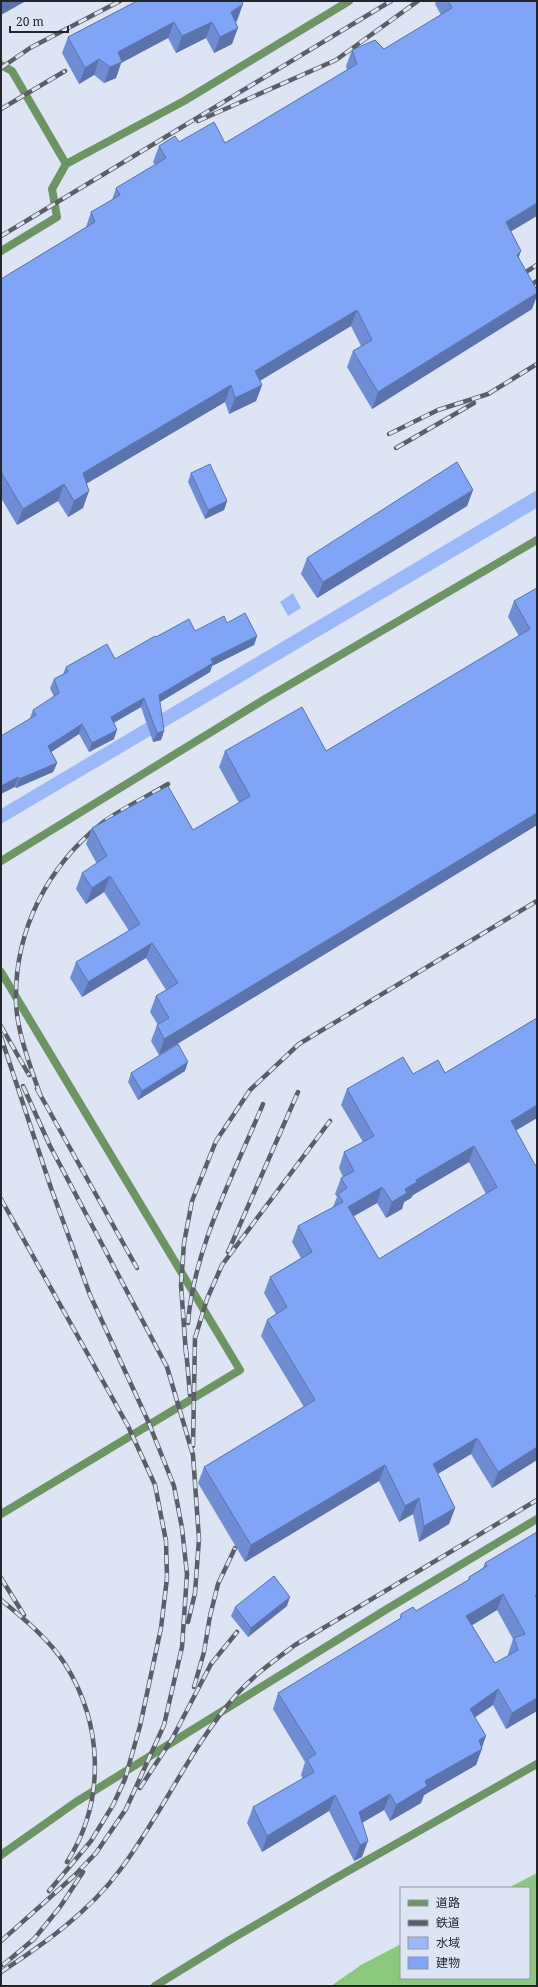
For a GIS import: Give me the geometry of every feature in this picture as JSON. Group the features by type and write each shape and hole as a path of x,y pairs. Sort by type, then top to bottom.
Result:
{"street":[{"path":"1,251 57,217 52,189 66,164 184,101 349,1"},
{"path":"1,65 12,71 66,164"},
{"path":"1,861 265,699 537,540"},
{"path":"1,972 240,1370 1,1514"},
{"path":"1,1856 76,1802 387,1609 537,1519"},
{"path":"155,1986 222,1944 328,1882 537,1764"}],"green space":[{"path":"537,1873 537,1986 331,1986 361,1965 400,1945 400,1979 530,1979 530,1887 510,1887"}],"water":[{"path":"537,490 537,508 1,824 1,809"},
{"path":"293,593 301,608 288,616 280,602"}],"building":[{"path":"137,1 242,1 243,4 231,12 238,28 220,37 212,22 182,36 174,22 118,52 122,62 110,67 99,59 85,68 68,37"},
{"path":"448,1 537,1 537,203 506,222 521,251 517,255 537,290 537,293 378,392 353,351 372,340 357,310 255,371 262,385 235,398 231,385 83,473 89,491 74,501 64,484 23,509 1,472 1,279 95,222 91,212 120,195 116,188 166,158 159,146 175,136 179,142 214,122 225,143 357,64 352,50 375,40 384,49 452,8"},
{"path":"457,462 473,490 323,582 307,558"},
{"path":"210,464 227,501 208,510 191,473"},
{"path":"537,588 537,813 164,1039 157,1025 169,1018 156,996 178,983 152,943 88,982 76,962 140,924 110,876 92,888 82,873 107,856 92,828 168,786 193,830 250,796 225,751 302,707 326,751 530,629 514,601"},
{"path":"245,613 257,636 211,659 213,663 159,695 164,731 157,733 144,698 111,717 117,730 92,743 82,724 48,746 57,763 19,779 18,777 1,786 1,736 36,715 33,710 59,693 54,679 68,672 66,667 107,644 115,659 155,636 156,637 189,619 195,631 224,616 227,623"},
{"path":"537,1018 537,1105 511,1121 535,1165 537,1164 537,1447 498,1472 477,1438 433,1464 455,1508 424,1526 419,1498 405,1506 385,1465 251,1545 204,1467 315,1400 267,1320 287,1307 270,1277 312,1252 298,1226 343,1202 338,1194 347,1188 341,1178 354,1171 344,1152 374,1136 347,1089 403,1057 413,1074 438,1060 445,1073","holes":["474,1146 497,1187 379,1259 348,1207 382,1187 392,1202 407,1193 405,1189 417,1182 416,1180"]},
{"path":"178,1044 188,1062 142,1091 131,1073"},
{"path":"537,1532 537,1595 535,1596 537,1599 537,1698 512,1713 498,1689 470,1709 486,1736 479,1740 482,1749 425,1781 427,1786 396,1805 390,1794 359,1812 368,1841 360,1845 335,1795 267,1836 253,1807 314,1772 307,1759 316,1754 278,1693 401,1618 401,1614 413,1607 416,1611 470,1579 469,1577 487,1566 485,1563","holes":["503,1594 525,1634 514,1638 518,1650 495,1663 466,1616"]},
{"path":"274,1576 290,1597 251,1628 235,1607"}],"railway":[{"path":"1,68 30,48 120,1"},
{"path":"1,236 391,1"},
{"path":"198,121 336,60 418,1"},
{"path":"1,109 65,71"},
{"path":"518,277 537,265"},
{"path":"524,289 537,281"},
{"path":"389,434 438,410 488,394 537,364"},
{"path":"396,448 474,403"},
{"path":"40,1094 21,1037 16,1003 17,976 21,951 28,926 38,902 50,880 82,840 102,823 126,807 168,784"},
{"path":"186,1354 181,1285 184,1243 192,1201 216,1141 250,1090 299,1044 537,901"},
{"path":"1,1026 29,1075"},
{"path":"1,1037 51,1188 90,1295 148,1421 174,1486 182,1528 187,1574 182,1647 164,1725 126,1809 96,1853 74,1876 1,1941"},
{"path":"23,1086 50,1146 167,1367 193,1455 199,1539 195,1593 188,1622"},
{"path":"37,1089 137,1268"},
{"path":"228,1252 298,1092"},
{"path":"188,1323 198,1267 207,1239 228,1184 263,1104"},
{"path":"193,1446 195,1338 207,1299 222,1265 330,1121"},
{"path":"1,1199 128,1426 155,1485 166,1541 167,1578 161,1628 140,1726 125,1779 113,1805 91,1841 49,1891"},
{"path":"186,1349 190,1395"},
{"path":"1,1972 65,1926 108,1885 150,1826 191,1758 220,1714 237,1694 258,1674 295,1645 537,1500"},
{"path":"194,1687 204,1652 210,1616 218,1584 235,1548"},
{"path":"1,1578 24,1615"},
{"path":"1,1600 36,1630 59,1655 78,1687 87,1712 93,1737 95,1763 94,1788 88,1814 80,1838 67,1862"},
{"path":"140,1788 172,1739 211,1664 237,1632"},
{"path":"3,1965 34,1939 60,1907 83,1872"}]}
